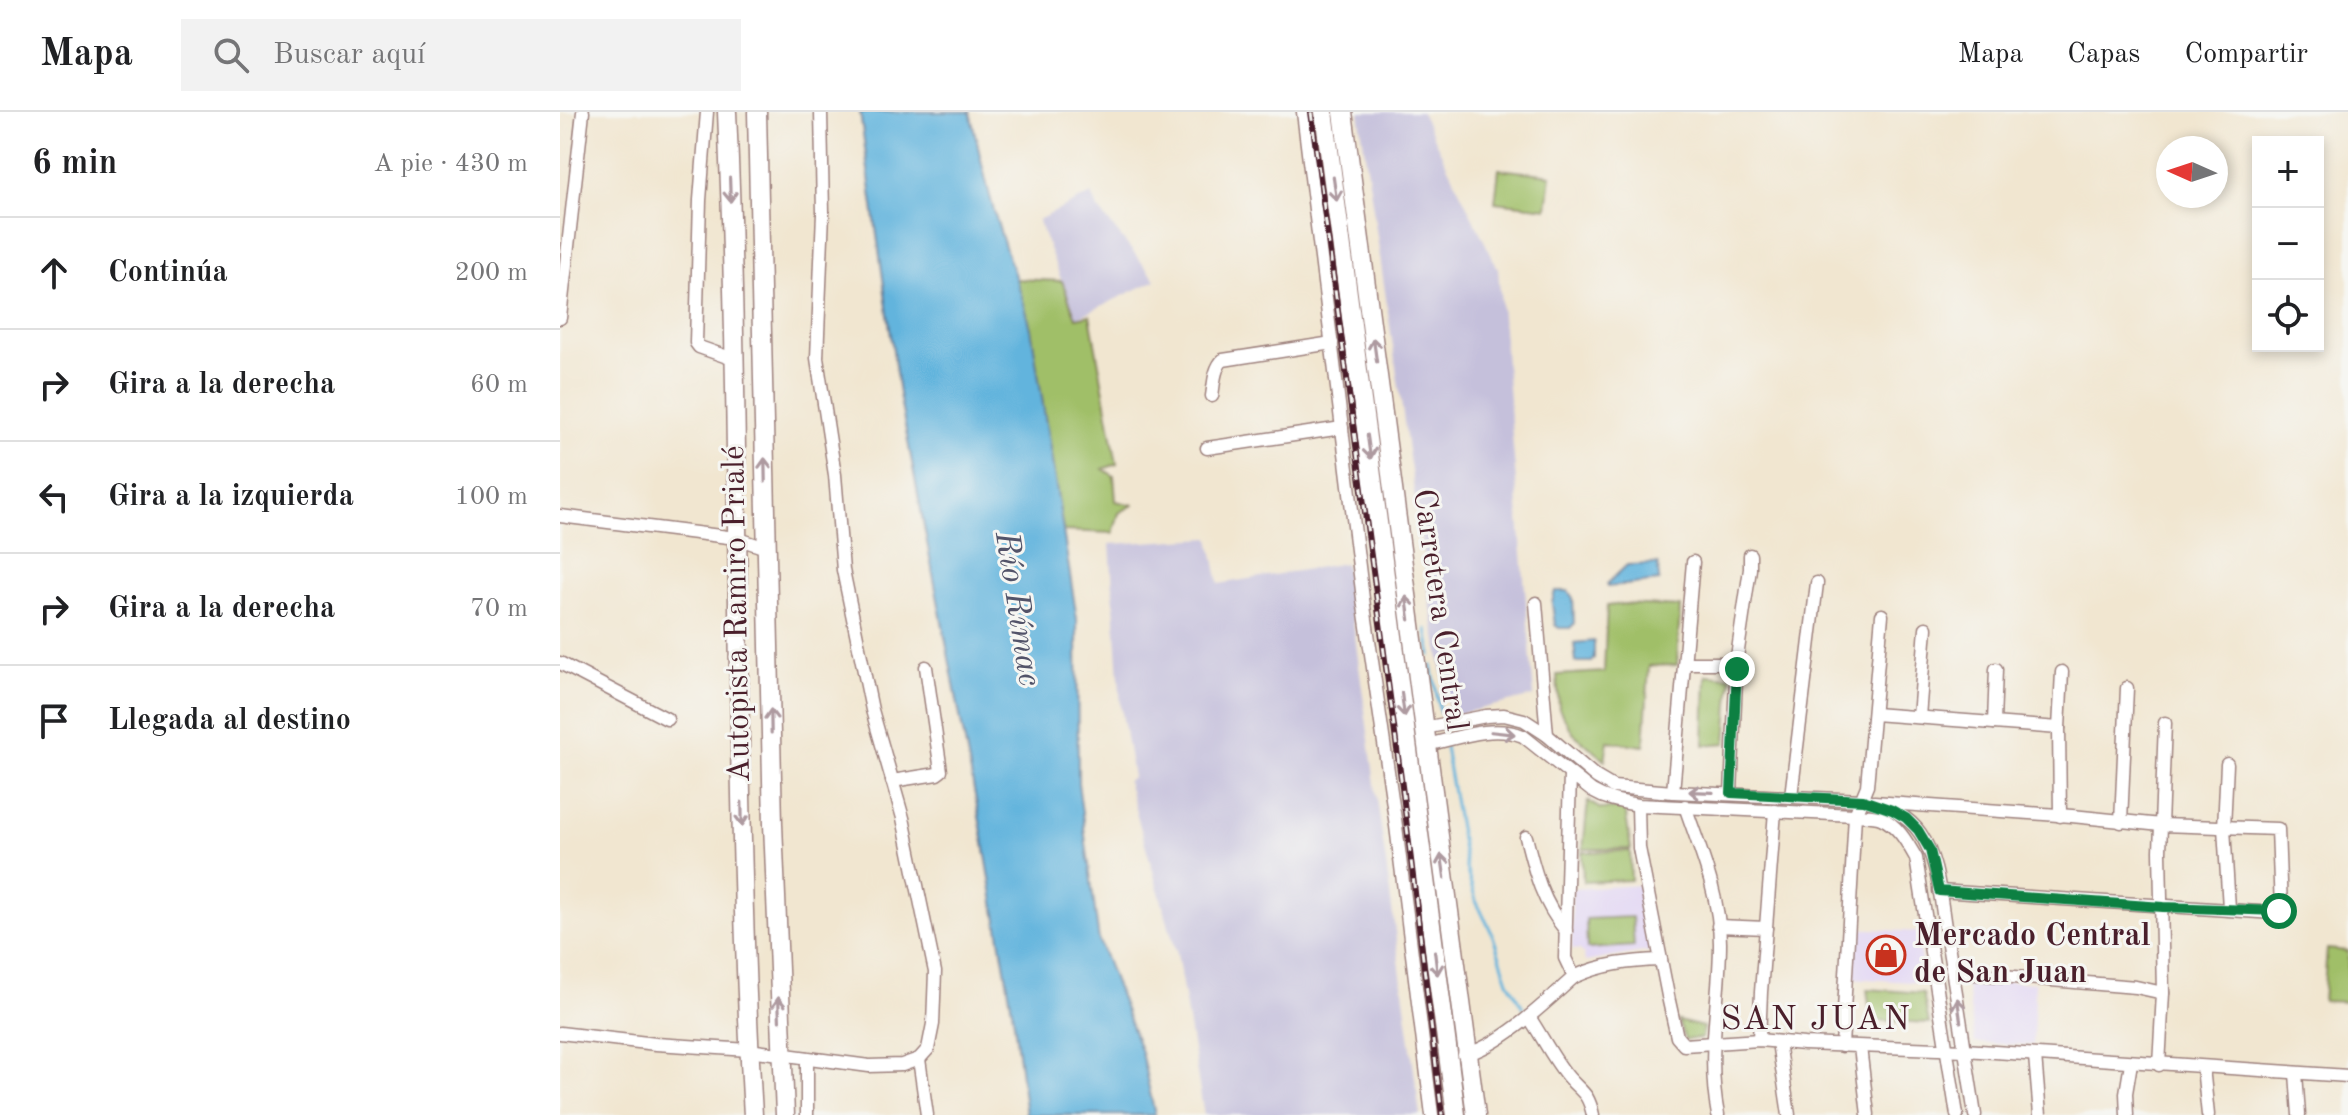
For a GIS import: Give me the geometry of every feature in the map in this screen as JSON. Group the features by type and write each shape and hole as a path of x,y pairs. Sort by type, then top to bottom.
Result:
{"highway":[{"name":"Autopista Ramiro Prialé","path":"727,112 736,360 736,538 753,1115"},
{"name":"Autopista Ramiro Prialé","path":"757,112 766,548 785,1115"},
{"name":"Carretera Central","path":"1324,112 1387,514 1426,736 1476,1115"},
{"name":"Carretera Central","path":"1343,112 1456,1115"}],"street":[{"path":"560,318 583,112"},
{"path":"707,112 700,200 696,343 699,347 736,360"},
{"path":"560,1033 749,1050 886,1067 919,1059 928,1049 933,1024 935,972 903,818 872,710 843,570 835,475 817,358 823,213 821,112"},
{"path":"1303,112 1371,661 1396,826 1432,1115"},
{"path":"1212,396 1218,364 1223,360 1332,343"},
{"path":"1207,448 1342,428"},
{"path":"560,516 736,538 766,548"},
{"path":"1731,793 1737,663 1750,555"},
{"path":"1673,792 1693,562"},
{"path":"1791,796 1817,583"},
{"path":"1536,603 1547,735"},
{"path":"1842,1046 1855,815 1868,801 1882,615"},
{"path":"1919,717 1926,628"},
{"path":"560,663 667,719"},
{"path":"1686,663 1737,663"},
{"path":"892,781 941,771 926,667"},
{"path":"1994,723 1996,669"},
{"path":"2060,816 2062,672"},
{"path":"2121,822 2127,688"},
{"path":"1874,714 2059,728"},
{"path":"1426,736 1486,716 1504,715 1524,720 1613,787 1868,801 2161,825 2278,829 2279,911 2163,907 1939,891"},
{"path":"2159,1065 2163,993 2161,825 2165,723"},
{"path":"1426,736 1510,731 1523,736 1605,799 1638,805 1855,815 1881,818 1893,826 1908,842 1916,858 1957,1115"},
{"path":"2227,764 2224,828 2229,908"},
{"path":"1570,774 1565,958 1574,977"},
{"path":"1868,801 1906,818 1930,850 1975,1115"},
{"path":"1638,805 1639,848 1677,1037 1684,1045 1759,1040 1965,1050 2348,1076"},
{"path":"1685,806 1714,895 1720,941 1712,1044 1718,1115"},
{"path":"1759,1040 1775,811"},
{"path":"1526,837 1545,900 1551,914 1566,931"},
{"path":"1718,926 1766,928"},
{"path":"1448,1056 1468,1054 1529,1017 1574,977 1626,961 1661,960"},
{"path":"1953,972 2136,987 2163,993"},
{"path":"1529,1017 1569,1079 1580,1087 1593,1115"},
{"path":"1778,1042 1789,1115"},
{"path":"1860,1047 1868,1115"},
{"path":"2035,1056 2040,1115"},
{"path":"807,1058 807,1115"},
{"path":"919,1059 927,1115"},
{"path":"2127,1115 2126,1093 2131,1063"},
{"path":"2203,1067 2208,1115"},
{"path":"2296,1073 2299,1115"}],"shaded area":[{"path":"1359,112 1421,112 1498,269 1534,696 1450,716 1431,608"},
{"path":"1092,194 1098,209 1156,280 1076,318 1038,220"},
{"path":"1210,538 1219,584 1345,563 1420,1115 1204,1115 1177,954 1127,781 1133,777 1121,707 1110,544"},
{"path":"1642,885 1654,950 1585,962 1580,950 1572,949 1572,889"},
{"name":"Mercado Central de San Juan","path":"1854,928 1917,932 1924,983 1851,978"},
{"path":"1966,980 2035,983 2033,1045 1975,1043"}],"green space":[{"path":"1499,169 1551,175 1547,208 1495,202"},
{"path":"1015,279 1062,281 1076,318 1090,315 1117,464 1103,469 1114,476 1116,501 1133,505 1119,513 1113,533 1063,531 1031,329"},
{"path":"1607,606 1680,607 1677,665 1649,666 1644,746 1608,741 1605,760 1573,733 1559,709 1557,675 1604,672"},
{"path":"1706,675 1731,677 1726,743 1704,745"},
{"path":"1588,801 1601,809 1625,808 1631,849 1583,849"},
{"path":"1630,851 1631,880 1583,882 1582,852"},
{"path":"1632,917 1634,946 1587,949 1586,919"},
{"path":"2327,949 2348,951 2348,1002 2323,1001"},
{"path":"1867,989 1923,993 1929,1023 1871,1020"},
{"path":"1678,1021 1703,1027 1702,1038 1685,1040"}],"water":[{"name":"Río Rímac","path":"860,112 970,112 995,214 1031,329 1077,619 1078,783 1099,941 1141,1052 1155,1115 1026,1115 984,843 899,394"},
{"path":"1658,564 1659,581 1608,587 1607,584 1627,565"},
{"path":"1555,591 1568,591 1573,598 1574,624 1570,628 1555,625 1552,603"},
{"path":"1594,641 1594,658 1591,662 1576,662 1574,643"}],"waterway":[{"path":"1427,629 1431,655"},
{"path":"1432,666 1440,713"},
{"path":"1445,747 1466,868 1508,981 1523,1007"}],"railway":[{"path":"1311,112 1402,786 1442,1115"}],"place":[{"name":"Mercado Central de San Juan","path":"1886,955"}],"district":[{"name":"SAN JUAN","path":"1816,1020"}],"route":[{"path":"1737,669 1731,793 1863,800 1892,810 1918,830 1930,850 1939,891 2163,907 2279,911"}]}
